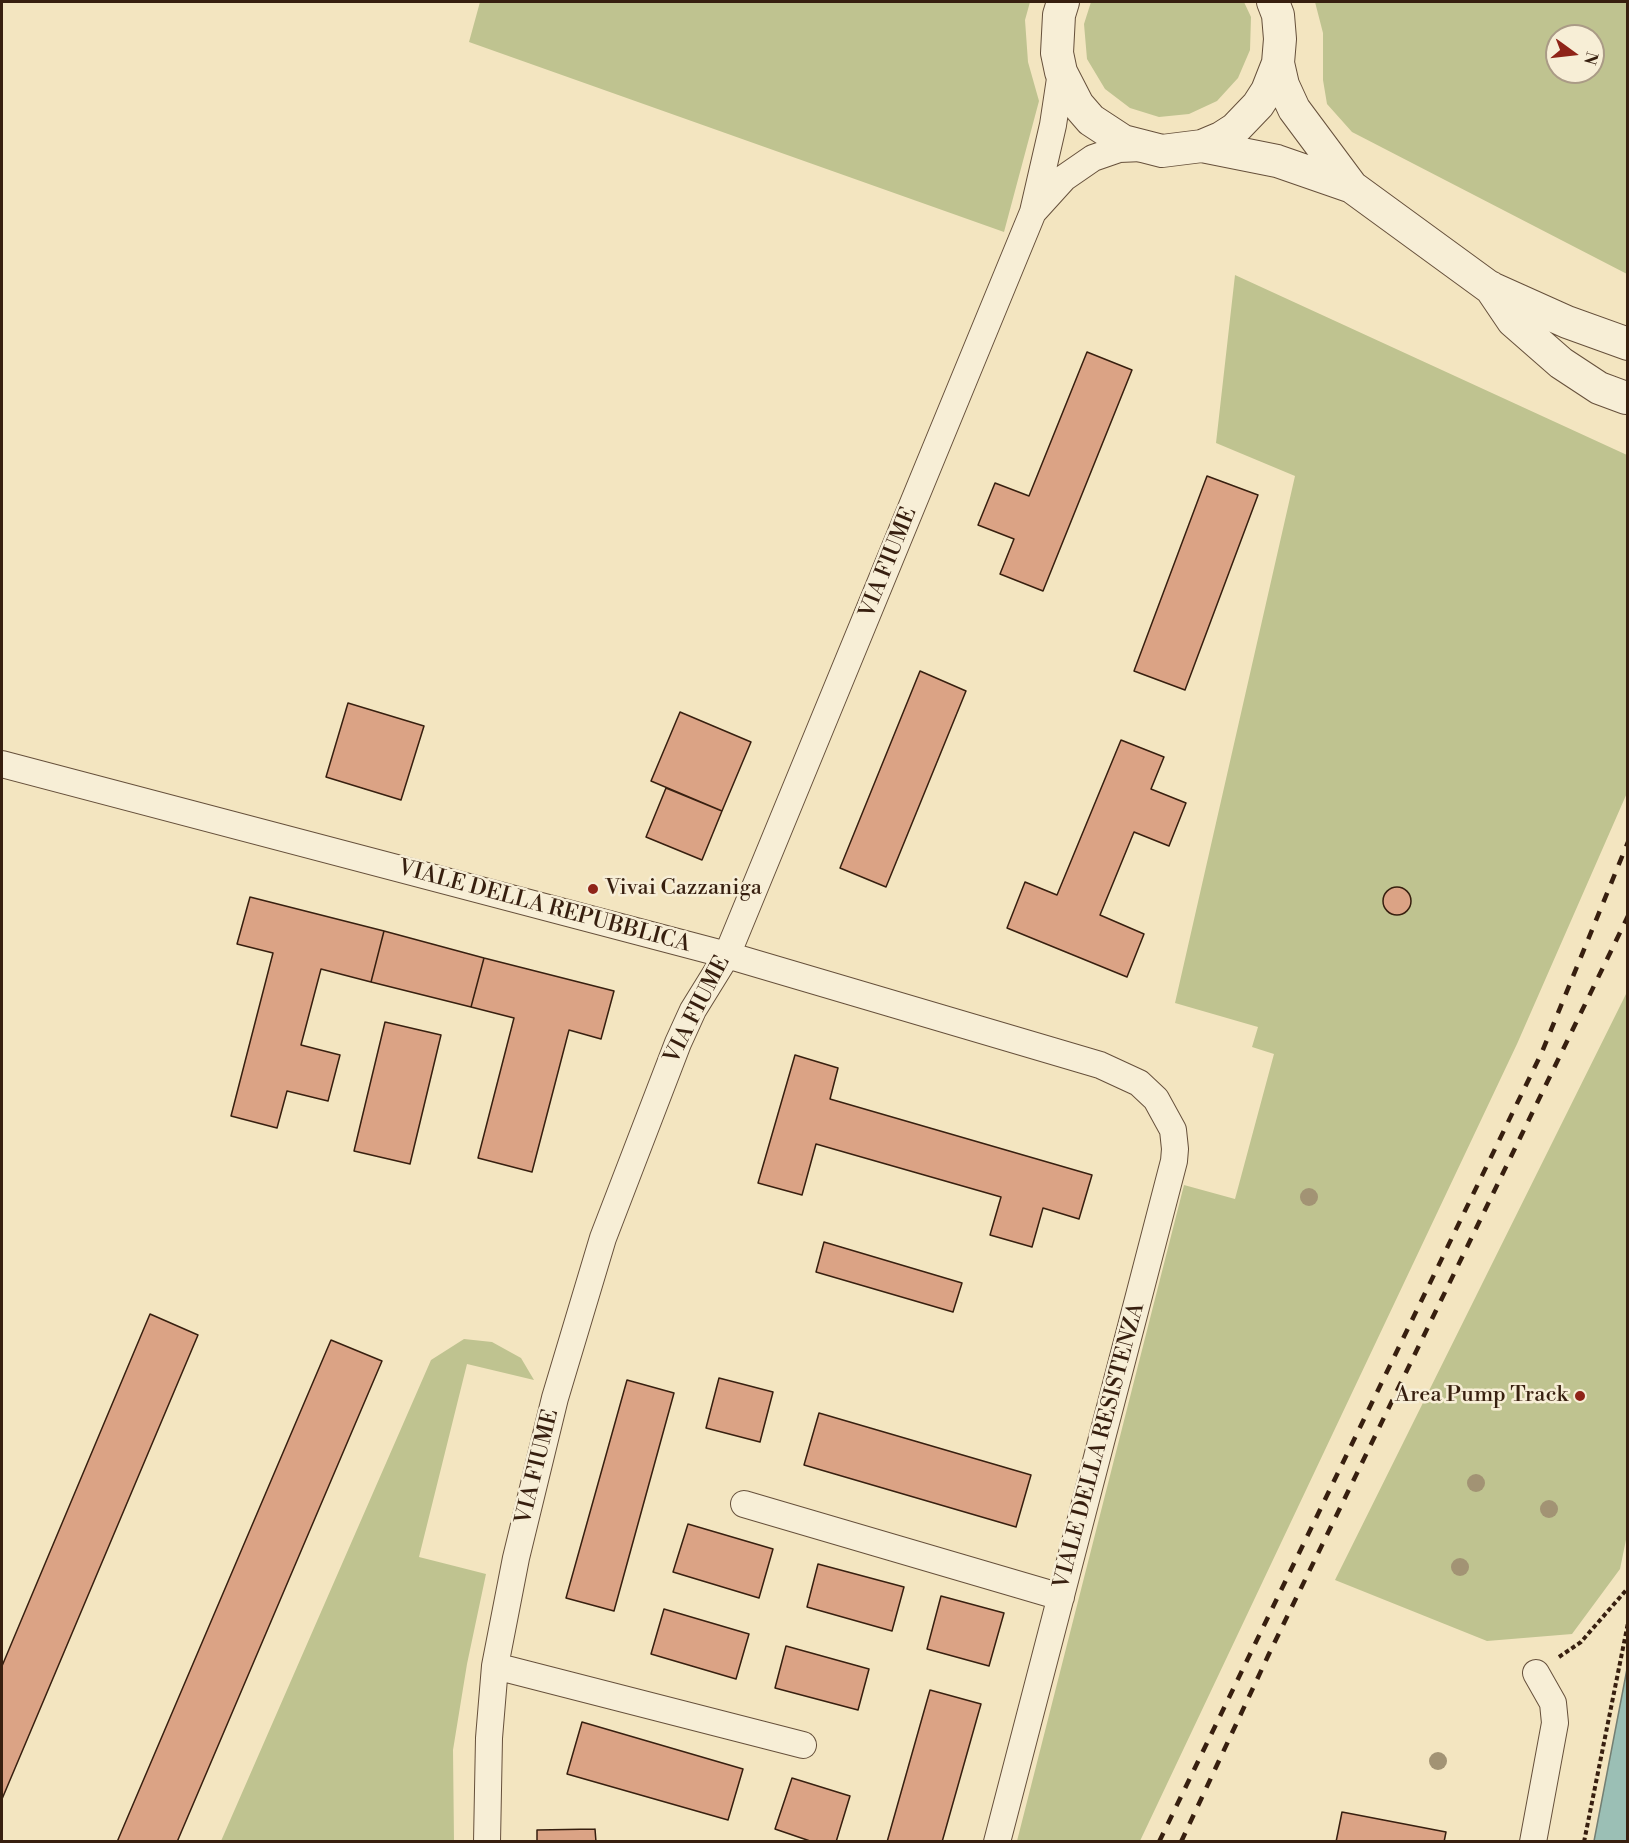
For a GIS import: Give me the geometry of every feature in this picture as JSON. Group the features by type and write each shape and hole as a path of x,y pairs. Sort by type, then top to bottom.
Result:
{"street":[{"path":"1063,2 1057,34 1061,72 1078,105 1091,120 1123,141 1143,148 1172,150 1202,146 1221,138 1247,117 1267,91 1278,63 1280,39 1278,15 1273,2"},
{"path":"1278,63 1283,85 1294,109 1352,187"},
{"name":"VIA FIUME","path":"488,1842 489,1738 495,1666 516,1558 555,1398 603,1238 682,1032 727,955 1033,212 1053,125 1061,72"},
{"path":"1202,146 1269,158 1352,187 1489,286 1567,322 1628,344"},
{"name":"VIA FIUME","path":"1033,212 1064,178 1093,158 1119,149 1143,148"},
{"path":"1489,286 1513,321 1545,350 1589,382 1626,398"},
{"name":"VIALE DELLA REPUBBLICA","path":"2,764 727,955 1117,1072"},
{"name":"VIALE DELLA RESISTENZA","path":"997,1842 1176,1149 1169,1120 1156,1099 1139,1083 1117,1072"},
{"path":"744,1504 1061,1597"},
{"path":"495,1666 803,1745"},
{"path":"1533,1842 1556,1723 1553,1703 1536,1673"}],"path":[{"path":"1536,1673 1581,1642 1628,1588"},
{"path":"1584,1842 1628,1623"}],"green space":[{"path":"480,2 1030,2 1025,20 1028,62 1039,101 1004,232 469,42"},
{"path":"1091,2 1244,2 1251,17 1250,50 1238,78 1217,101 1189,114 1159,117 1130,108 1105,89 1087,59 1084,24"},
{"path":"1315,2 1627,2 1627,274 1352,132 1327,104 1323,80 1323,33"},
{"path":"1235,275 1627,455 1627,793 1517,1044 1140,1841 1017,1841 1184,1185 1235,1199 1274,1054 1252,1047 1258,1027 1175,1003 1295,476 1216,443"},
{"path":"1627,992 1628,1530 1620,1569 1572,1634 1487,1641 1335,1580"},
{"path":"464,1339 492,1342 521,1358 534,1380 467,1364 419,1557 486,1574 467,1664 453,1750 454,1841 221,1841 431,1360"}],"water":[{"path":"1627,1669 1627,1841 1594,1841"}],"building":[{"path":"1087,352 1132,370 1043,591 1000,574 1014,539 978,525 995,483 1029,496"},
{"path":"1207,476 1258,495 1185,690 1134,671"},
{"path":"920,671 966,691 886,887 840,868"},
{"path":"348,703 424,726 401,800 326,777"},
{"path":"680,712 751,742 722,811 651,781"},
{"path":"1121,740 1164,757 1151,789 1186,803 1169,846 1134,832 1100,915 1144,934 1127,977 1007,928 1025,882 1057,895"},
{"path":"666,788 722,811 702,860 646,837"},
{"path":"1397,887 1407,891 1411,901 1407,911 1397,915 1387,911 1383,901 1387,891"},
{"path":"250,897 384,931 371,982 321,969 301,1045 340,1055 328,1101 287,1091 277,1128 231,1116 273,953 237,944"},
{"path":"384,931 484,958 471,1007 371,982"},
{"path":"484,958 614,991 601,1039 569,1030 532,1172 478,1158 514,1018 471,1007"},
{"path":"385,1022 441,1035 410,1164 354,1151"},
{"path":"795,1055 838,1068 830,1099 1092,1175 1079,1219 1043,1208 1032,1247 990,1235 1001,1197 816,1144 802,1195 758,1183"},
{"path":"824,1242 962,1283 953,1312 816,1272"},
{"path":"150,1314 198,1335 2,1799 2,1666"},
{"path":"331,1340 382,1361 177,1842 117,1842"},
{"path":"719,1378 773,1392 760,1442 706,1428"},
{"path":"627,1380 674,1393 614,1611 566,1598"},
{"path":"819,1413 1031,1475 1016,1527 804,1465"},
{"path":"688,1524 773,1549 759,1598 673,1572"},
{"path":"818,1564 904,1587 892,1631 807,1607"},
{"path":"941,1596 1004,1613 989,1666 927,1649"},
{"path":"664,1609 749,1634 736,1679 651,1654"},
{"path":"786,1646 869,1669 858,1710 775,1688"},
{"path":"930,1690 981,1704 942,1842 887,1842"},
{"path":"582,1722 743,1769 728,1820 567,1774"},
{"path":"792,1778 850,1796 836,1842 813,1842 775,1829"},
{"path":"1342,1812 1446,1832 1444,1842 1336,1842"},
{"path":"595,1829 596,1842 537,1842 537,1830"}],"railway":[{"path":"1159,1842 1542,1052 1628,842"},
{"path":"1181,1842 1268,1656 1628,916"}],"place":[{"name":"Vivai Cazzaniga","path":"593,889"},
{"name":"Area Pump Track","path":"1580,1396"}]}
